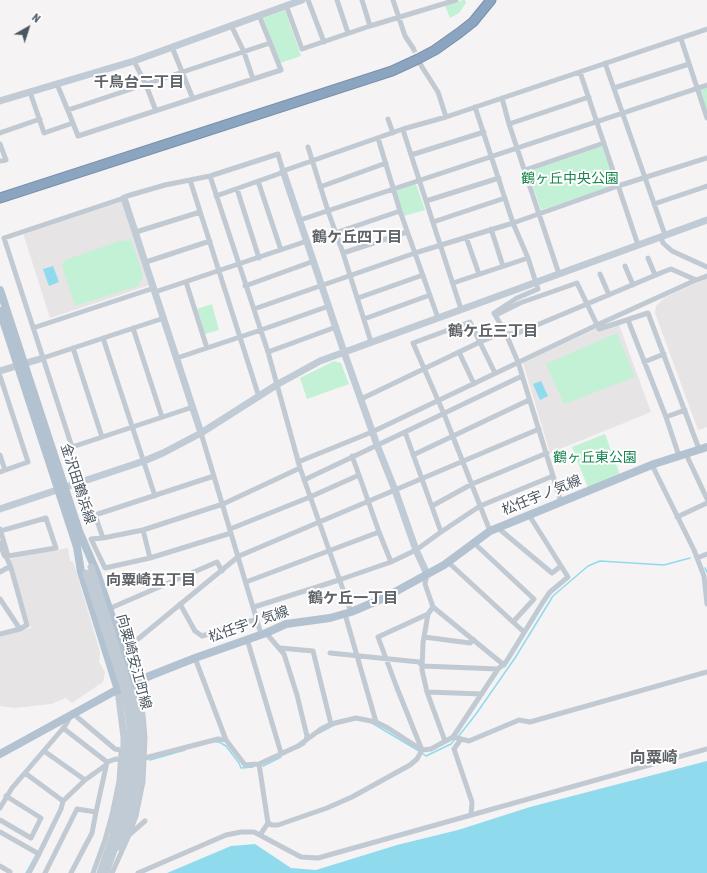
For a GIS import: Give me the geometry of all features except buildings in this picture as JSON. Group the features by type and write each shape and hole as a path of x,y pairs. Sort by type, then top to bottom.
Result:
{"highway":[{"path":"0,198 392,71 435,50 459,33 473,22 491,0"}],"main road":[{"name":"金沢田鶴浜線","path":"0,290 21,364 62,489 78,531 97,573 134,683"},
{"name":"金沢田鶴浜線","path":"0,312 21,364"},
{"name":"松任宇ノ気線","path":"0,754 118,690 134,683 195,658 286,624 330,618 348,613 384,598 448,562 490,531 654,464 703,448"},
{"name":"金沢田鶴浜線","path":"62,489 77,547 81,572 118,690"}],"street":[{"path":"0,100 134,61 302,0"},
{"path":"308,0 324,42"},
{"path":"337,0 348,33"},
{"path":"362,0 370,26"},
{"path":"393,0 405,36 413,48"},
{"path":"286,5 302,49 348,33 456,0"},
{"path":"58,84 78,136 281,70 259,15"},
{"path":"231,25 244,52 253,79"},
{"path":"216,196 378,138 446,117 707,29"},
{"path":"681,38 707,118"},
{"path":"68,110 270,43"},
{"path":"172,47 183,72 192,99"},
{"path":"134,61 146,85 156,111"},
{"path":"605,63 654,204 663,236 663,243 672,251 707,267"},
{"path":"614,88 689,64"},
{"path":"422,67 438,92 446,117"},
{"path":"580,72 638,245"},
{"path":"300,220 707,85"},
{"path":"30,92 44,133 73,123"},
{"path":"509,124 588,97"},
{"path":"502,98 509,124 559,274"},
{"path":"475,107 513,223 528,258 538,289 517,298 494,313 506,334 518,362 561,502"},
{"path":"0,133 40,119"},
{"path":"388,119 394,133"},
{"path":"402,130 461,309"},
{"path":"411,155 484,132"},
{"path":"378,138 400,211 438,318"},
{"path":"525,170 604,143"},
{"path":"0,144 6,160 0,161"},
{"path":"308,147 335,233 351,276 371,342"},
{"path":"193,407 72,446 4,238 127,196 165,185 210,176 278,154 372,432 416,550 427,574 425,584 433,607 504,665"},
{"path":"254,309 415,253 513,223 618,186 707,158"},
{"path":"320,187 386,163"},
{"path":"210,176 278,384 298,462 339,580 376,722"},
{"path":"426,201 499,178"},
{"path":"190,180 259,397"},
{"path":"258,181 281,250"},
{"path":"654,204 707,186"},
{"path":"237,189 259,258"},
{"path":"124,198 193,407 257,620 264,633 280,648 284,654 297,695 307,736 306,740"},
{"path":"433,222 505,198"},
{"path":"335,233 400,211"},
{"path":"136,232 200,212"},
{"path":"0,510 144,461 177,447 278,384 320,361 707,220"},
{"path":"491,229 504,266"},
{"path":"343,253 407,232"},
{"path":"466,237 479,274"},
{"path":"33,328 154,290 186,282 307,241"},
{"path":"146,262 210,242"},
{"path":"453,283 528,258"},
{"path":"648,258 655,275"},
{"path":"245,286 314,261"},
{"path":"625,266 632,285"},
{"path":"361,399 480,342 497,335 518,333 671,269 696,280"},
{"path":"600,274 609,295"},
{"path":"358,298 423,275"},
{"path":"298,462 372,432 597,325 707,276"},
{"path":"186,282 207,348"},
{"path":"496,315 520,303 577,283 599,329 648,313 685,410 703,448"},
{"path":"364,319 430,295"},
{"path":"176,358 329,306"},
{"path":"0,371 164,318"},
{"path":"628,320 682,455 707,499"},
{"path":"490,531 439,401 413,343 470,322 495,373"},
{"path":"268,352 336,327"},
{"path":"133,328 162,417"},
{"path":"103,338 155,496"},
{"path":"73,348 102,437"},
{"path":"459,352 474,384"},
{"path":"644,362 664,354"},
{"path":"0,376 28,462 2,471 0,455"},
{"path":"304,480 522,376"},
{"path":"413,455 529,400"},
{"path":"666,417 685,410"},
{"path":"115,624 121,623 130,639 135,640 239,556 539,429"},
{"path":"405,432 441,532"},
{"path":"432,506 472,484 547,453"},
{"path":"352,456 391,562"},
{"path":"654,464 654,469 697,558 705,579 707,604"},
{"path":"300,468 223,504 143,530 91,539 105,568 150,558 231,531 359,475"},
{"path":"102,538 95,515 214,476"},
{"path":"254,607 391,562 416,550 480,506 553,476"},
{"path":"677,517 707,503"},
{"path":"471,815 472,802 454,749 457,738 482,694 498,669 504,665 541,604 550,592 568,577 529,515"},
{"path":"0,543 4,555 8,557 56,548 46,518 0,530 8,557 27,625 20,629 0,634"},
{"path":"498,528 552,573 561,566"},
{"path":"143,530 150,558"},
{"name":"向粟崎安江町線","path":"78,531 88,570 125,693 130,727 130,768 127,787 121,811 100,873"},
{"path":"246,582 379,532"},
{"path":"474,543 541,604"},
{"name":"向粟崎安江町線","path":"77,547 88,570 130,690 134,712 136,764 131,797 106,873"},
{"path":"697,558 707,554"},
{"path":"113,607 217,562 222,571"},
{"path":"448,562 524,632"},
{"path":"0,572 7,568 11,568"},
{"path":"0,599 20,629"},
{"path":"513,622 534,599"},
{"path":"180,604 195,631 202,636 257,620"},
{"path":"433,607 428,614 424,636 422,666 427,692 445,741"},
{"path":"421,752 378,637 428,614"},
{"path":"424,636 470,643 474,640"},
{"path":"247,639 281,753"},
{"path":"280,648 313,651 331,724"},
{"path":"330,652 419,662 422,666 498,669"},
{"path":"195,658 226,740 245,765 259,764 298,746 321,729 331,724 356,718 376,722 388,728 421,752"},
{"path":"268,822 272,825 278,825 327,808 345,800 410,765 417,759 421,752 432,749 445,741 457,738 469,741 519,720 530,722 707,672"},
{"path":"112,873 127,833 133,811 140,767 141,740 134,683"},
{"path":"106,857 122,785 124,768 123,720 118,690"},
{"path":"427,692 482,694"},
{"path":"0,808 12,788 44,752 73,714 115,749 121,750"},
{"path":"109,865 136,816 143,782 145,738 143,714 139,714"},
{"path":"93,873 105,840 119,781 121,750 120,721 123,720"},
{"path":"63,728 107,764"},
{"path":"145,758 218,739 226,740"},
{"path":"138,873 226,835 241,832 254,832 302,858 318,858 707,749"},
{"path":"44,752 85,780"},
{"path":"29,873 37,853 61,809 63,800 85,780 107,764 116,759 120,760"},
{"path":"71,873 92,833 107,764"},
{"path":"259,764 268,822 260,835"},
{"path":"25,773 63,800"},
{"path":"0,820 31,838 41,818 6,796"},
{"path":"45,873 77,809 96,812"},
{"path":"127,833 145,821"},
{"path":"0,832 37,853"},
{"path":"0,866 10,872 9,873"}],"shaded area":[{"path":"122,201 150,285 50,318 23,233"},
{"path":"707,278 707,427 698,430 655,313 656,306 664,298"},
{"path":"618,322 651,412 550,453 523,363 600,327"},
{"path":"68,548 70,561 73,561 100,652 99,662 105,672 103,682 72,703 66,698 51,704 15,708 0,706 0,636 31,628 10,561 12,558"}],"green space":[{"path":"465,0 466,3 459,13 450,18 445,6"},
{"path":"285,10 301,56 280,63 263,18"},
{"path":"707,87 707,113 699,90"},
{"name":"鶴ヶ丘中央公園","path":"603,146 616,185 541,210 528,171"},
{"path":"416,184 425,210 404,216 396,191"},
{"path":"131,239 143,275 138,286 75,306 62,265 65,260 120,241"},
{"path":"212,304 219,330 205,334 197,309"},
{"path":"617,333 635,377 564,404 546,364"},
{"path":"334,361 341,363 349,384 307,399 300,378"},
{"name":"鶴ヶ丘東公園","path":"605,434 620,475 588,488 572,447"}],"water":[{"path":"53,266 59,282 49,286 43,269"},
{"path":"541,381 548,396 540,400 533,384"},
{"path":"707,761 707,873 167,873 231,846 255,844 291,868 316,870 397,845 458,830 530,807"}],"waterway":[{"path":"458,737 515,658 553,596 588,566 600,561 664,565 690,558"},
{"path":"705,568 707,572"},
{"path":"372,723 419,751"},
{"path":"319,733 334,725"},
{"path":"422,753 426,756 451,744 455,739"},
{"path":"216,742 226,746 241,768 253,767"},
{"path":"298,748 305,744"},
{"path":"150,760 185,750"},
{"path":"263,766 281,757"},
{"path":"26,873 36,855"}],"tunnel":[{"path":"413,48 422,67"}],"district":[{"name":"千鳥台二丁目","path":"139,83"},
{"name":"鶴ケ丘四丁目","path":"357,238"},
{"name":"鶴ケ丘三丁目","path":"493,332"},
{"name":"向粟崎五丁目","path":"151,581"},
{"name":"鶴ケ丘一丁目","path":"353,599"},
{"name":"向粟崎","path":"654,759"}]}
